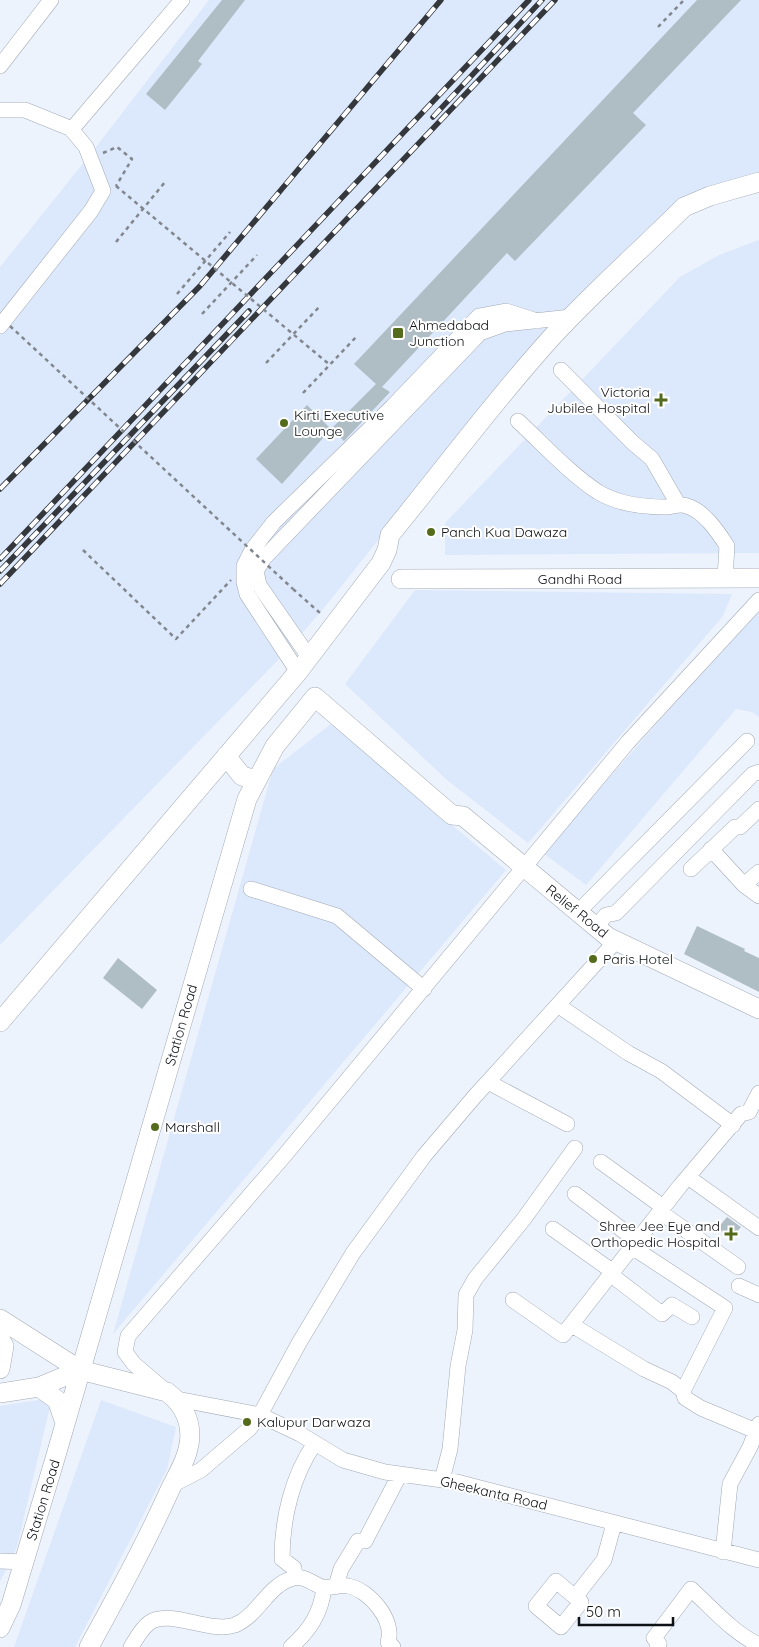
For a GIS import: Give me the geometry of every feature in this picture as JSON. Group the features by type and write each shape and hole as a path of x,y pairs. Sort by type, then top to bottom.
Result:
{"main road":[{"path":"0,1022 303,664 381,563 387,550 390,535 447,465 489,409 571,316 684,207 710,196 759,182"},
{"name":"Gandhi Road","path":"401,579 759,578"},
{"name":"Relief Road","path":"318,692 460,806 463,816 596,927 616,941 759,1009"},
{"name":"Station Road","path":"0,1628 11,1605 24,1562 246,804 275,746 318,692"},
{"path":"226,756 242,776 257,780"},
{"path":"0,1318 80,1370"},
{"path":"0,1339 4,1346 0,1369"},
{"path":"0,1393 38,1387 80,1370"},
{"name":"Gheekanta Road","path":"80,1370 172,1396"},
{"path":"38,1387 57,1400 65,1423"},
{"path":"89,1647 148,1538 188,1449 190,1430 186,1413 172,1396"}],"street":[{"path":"0,66 52,0"},
{"path":"71,129 182,0"},
{"path":"0,110 25,110 71,129 86,147 103,191 91,211 5,326"},
{"path":"303,664 247,594 244,582 244,566 252,550 274,522 392,407 479,316 506,311 537,320"},
{"path":"303,664 259,585 256,571 264,558 480,333 505,324 571,316"},
{"path":"561,370 632,442 652,459 678,504"},
{"path":"518,420 598,491 618,501 639,505 667,507 678,504 689,506 703,516 727,546 725,578"},
{"path":"172,1396 134,1364 125,1352 128,1336 284,1156 424,989 523,866 628,742 759,600"},
{"path":"578,912 747,740"},
{"path":"596,927 606,915 616,913 753,774 759,772"},
{"path":"691,869 725,834 735,827 740,827 759,809"},
{"path":"711,848 744,885 759,896"},
{"path":"744,885 759,872"},
{"path":"251,889 337,916 424,989"},
{"path":"172,1485 201,1470 237,1441 260,1415 299,1343 353,1253 424,1156 488,1082 616,941"},
{"path":"558,1006 628,1053 661,1071 732,1125"},
{"path":"488,1082 567,1124"},
{"path":"513,1300 563,1334 688,1177 741,1114 749,1112 759,1093"},
{"path":"442,1480 450,1449 458,1366 465,1330 466,1296 475,1280 523,1220 575,1148"},
{"path":"601,1162 738,1266"},
{"path":"688,1177 759,1228"},
{"path":"575,1194 634,1244 725,1308 683,1391"},
{"path":"553,1229 662,1314 672,1305 692,1316"},
{"path":"739,1286 759,1295"},
{"path":"572,1325 637,1365 672,1382 683,1391 685,1398 701,1408 758,1427 730,1484 723,1552"},
{"name":"Gheekanta Road","path":"172,1396 260,1415 315,1443 343,1460 400,1474 442,1480 759,1560"},
{"path":"295,1577 294,1568 282,1559 282,1540 294,1482 302,1462 315,1443"},
{"path":"291,1647 307,1632 340,1569 358,1541 364,1541 400,1474"},
{"path":"575,1597 604,1560 614,1524"},
{"path":"0,1561 24,1562"},
{"path":"131,1647 145,1627 152,1621 169,1618 183,1619 207,1626 235,1625 250,1615 283,1582 295,1577 330,1587 348,1585 360,1590 369,1598 388,1622 391,1634 388,1642 393,1647"},
{"path":"657,1647 660,1644 654,1638 691,1590 747,1640 759,1645"}],"path":[{"path":"658,26 684,0"},
{"path":"132,159 116,186 330,365"},
{"path":"116,242 165,182"},
{"path":"177,294 230,232"},
{"path":"202,314 257,254"},
{"path":"266,363 321,304"},
{"path":"5,326 320,613"},
{"path":"303,393 358,335"},
{"path":"83,550 176,638 244,566"}],"shaded area":[{"path":"209,0 759,0 759,177 691,194 590,286 493,396 324,608 284,654 0,945 0,267 96,147"},
{"name":"Victoria Jubilee Hospital","path":"759,240 759,553 445,555 445,523 680,277 719,255"},
{"path":"415,590 732,594 723,616 528,843 447,780 345,684"},
{"path":"759,610 759,717 752,712 736,709 586,885 543,853 748,620"},
{"path":"331,724 506,870 113,1334 273,769"},
{"path":"52,1398 17,1547 0,1582 0,1406"},
{"path":"101,1400 176,1427 167,1469 75,1647 14,1647"}],"building":[{"path":"222,0 245,0 198,61 202,64 165,110 146,94"},
{"path":"697,0 741,0 633,113 646,125 515,261 507,253 382,387 390,392 344,441 331,429 376,384 354,364"},
{"path":"307,405 331,429 282,484 256,459"},
{"path":"697,926 745,949 744,951 759,958 759,992 684,954"},
{"path":"118,958 157,990 142,1009 103,978"},
{"path":"727,1217 741,1227 731,1239 718,1228"}],"railway":[{"path":"0,489 200,286 441,0"},
{"path":"0,559 529,0"},
{"path":"433,117 542,0"},
{"path":"0,584 555,0"},
{"path":"0,571 249,311"}],"place":[{"name":"Ahmedabad Junction","path":"398,333"},
{"name":"Victoria Jubilee Hospital","path":"661,400"},
{"name":"Kirti Executive Lounge","path":"284,423"},
{"name":"Panch Kua Dawaza","path":"431,532"},
{"name":"Paris Hotel","path":"593,959"},
{"name":"Marshall","path":"155,1127"},
{"name":"Shree Jee Eye and Orthopedic Hospital","path":"731,1234"},
{"name":"Kalupur Darwaza","path":"247,1422"}]}
